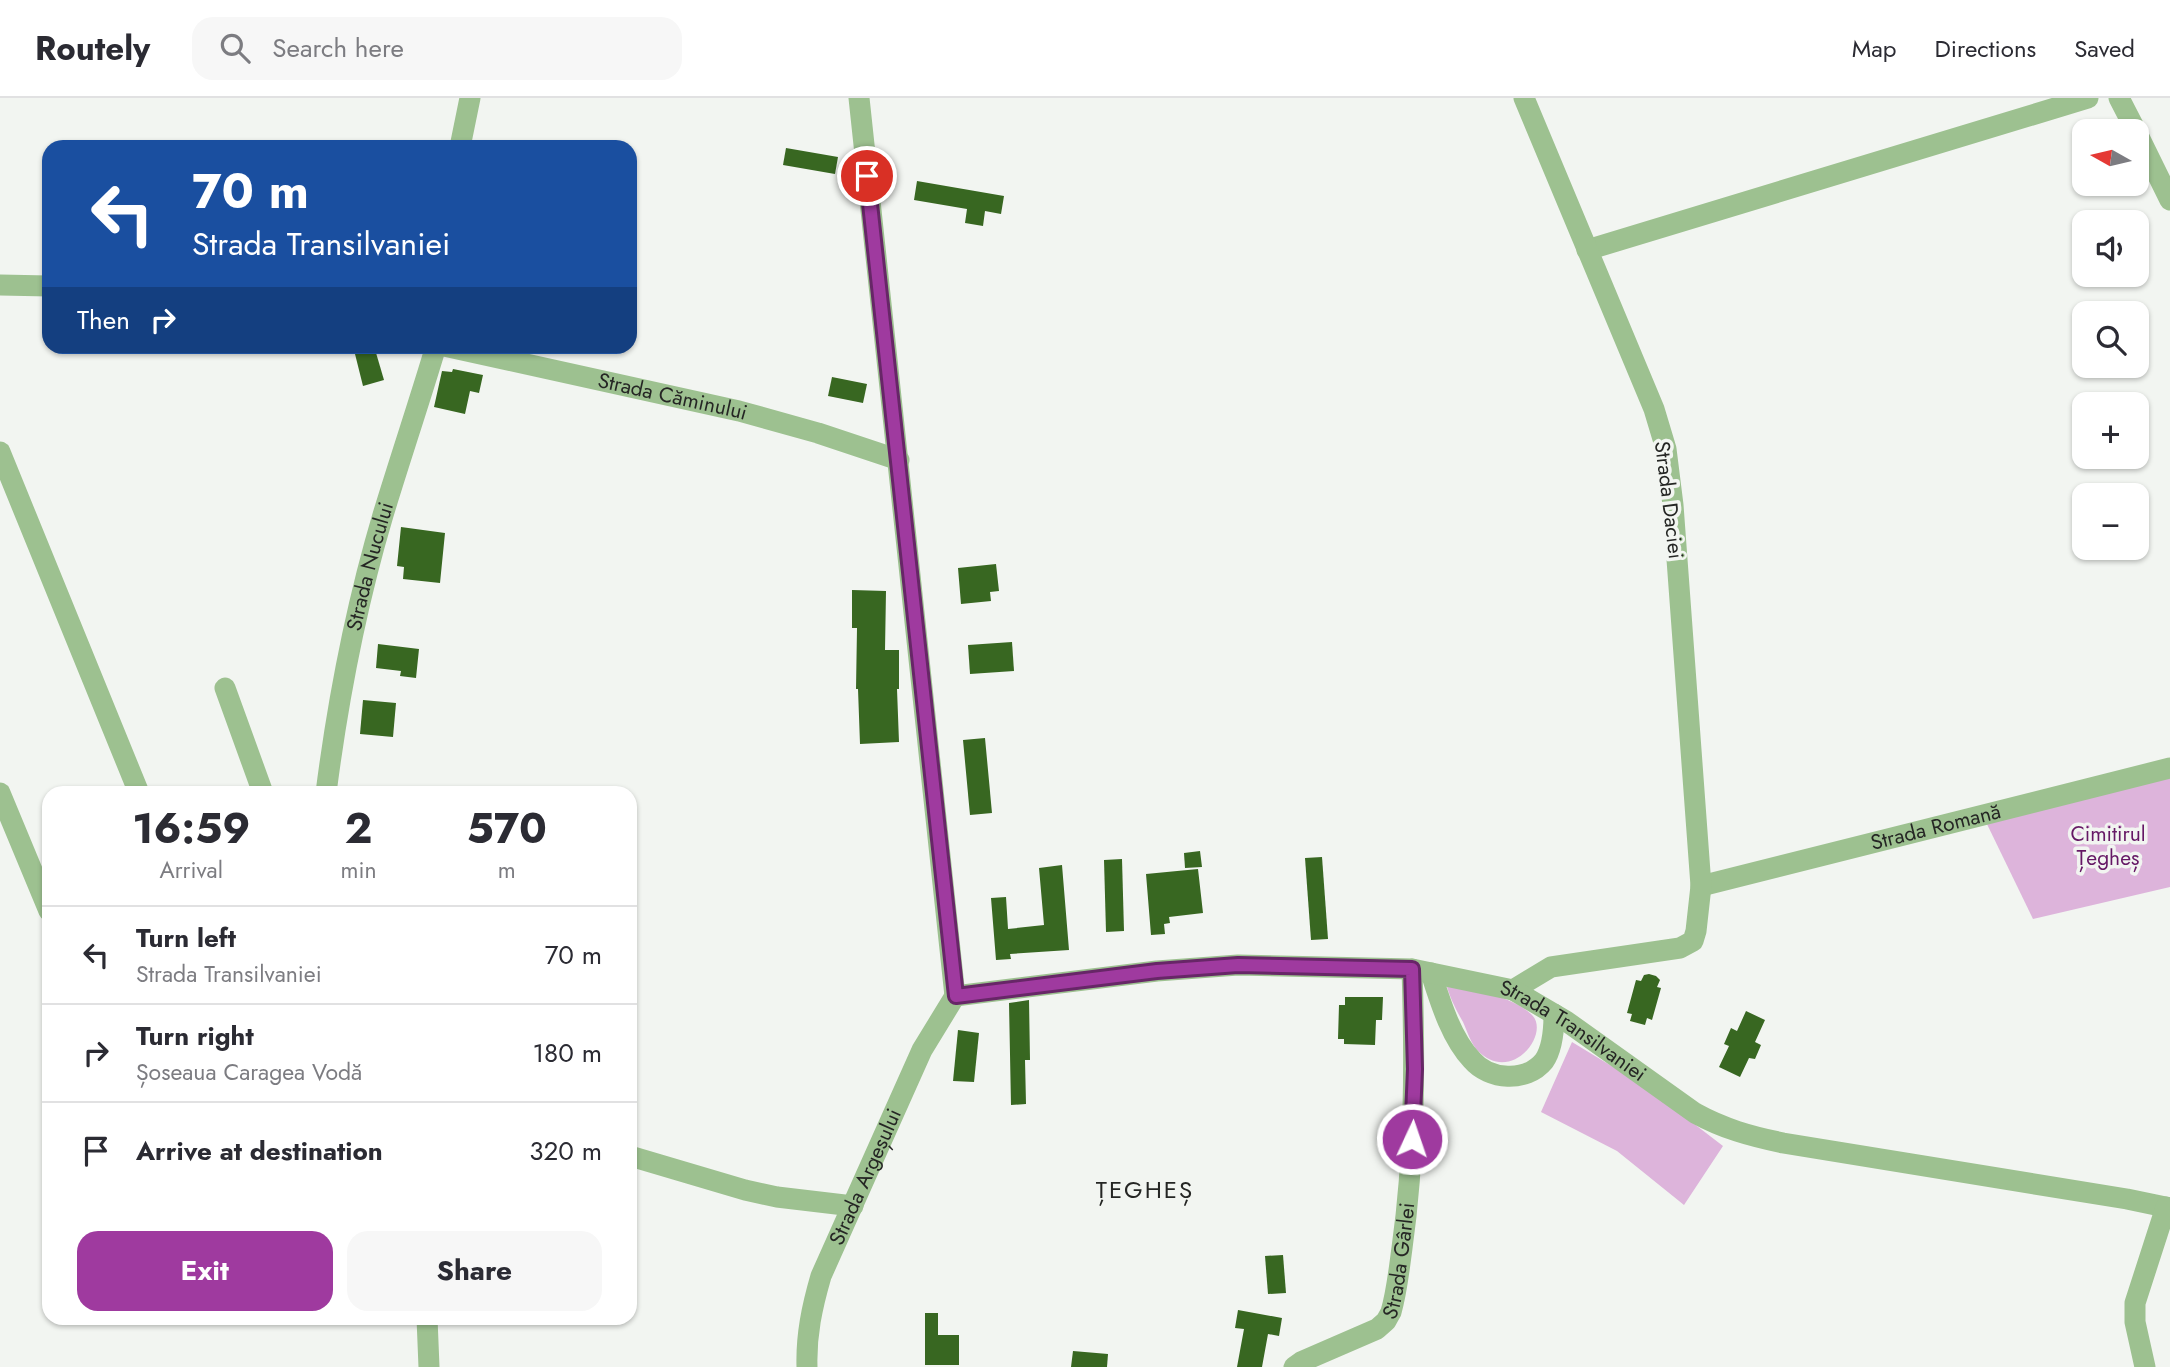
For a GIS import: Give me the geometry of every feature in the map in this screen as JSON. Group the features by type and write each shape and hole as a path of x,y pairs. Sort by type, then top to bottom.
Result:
{"street":[{"path":"461,140 470,98"},
{"path":"859,98 956,996"},
{"name":"Strada Daciei","path":"1513,990 1551,967 1680,948 1693,941 1701,886 1673,505 1666,449 1654,409 1524,98"},
{"path":"1587,250 2088,98"},
{"path":"2119,98 2130,119"},
{"path":"2149,158 2170,200"},
{"path":"0,285 42,286"},
{"name":"Strada Nucului","path":"327,786 336,721 358,612 383,516 434,354"},
{"name":"Strada Căminului","path":"481,354 739,411 899,460"},
{"path":"0,452 136,786"},
{"path":"225,688 260,786"},
{"name":"Strada Romană","path":"1701,886 2170,768"},
{"path":"0,793 42,894"},
{"name":"Strada Transilvaniei","path":"956,996 1157,971 1238,965 1422,971 1513,990 1554,1014 1695,1112 1718,1126 1741,1134 2168,1208"},
{"path":"1422,971 1462,1048 1472,1061 1497,1076 1514,1077 1523,1074 1544,1060 1553,1037 1554,1014"},
{"name":"Strada Gârlei","path":"1294,1367 1377,1329 1391,1312 1407,1215 1422,971"},
{"name":"Strada Argeșului","path":"807,1367 806,1343 810,1314 821,1276 922,1050 956,996"},
{"path":"637,1158 745,1190 777,1197 853,1206"},
{"path":"2145,1367 2135,1322 2135,1303 2168,1208"},
{"path":"426,1325 429,1367"}],"green space":[{"name":"Cimitirul Țegheș","path":"2170,776 2170,887 2033,919 1985,820"},
{"path":"1446,983 1503,998 1531,1014 1536,1022 1536,1032 1525,1052 1504,1062 1491,1060 1478,1051 1453,1003"},
{"path":"1572,1042 1646,1087 1723,1146 1684,1205 1617,1151 1541,1112"}],"building":[{"path":"786,148 838,157 835,174 783,165"},
{"path":"917,181 1004,196 1001,214 985,211 983,226 965,223 967,209 914,200"},
{"path":"355,354 376,354 384,380 363,386"},
{"path":"453,369 483,375 479,393 470,391 465,414 434,407 442,371 452,372"},
{"path":"832,377 867,384 863,403 828,396"},
{"path":"401,527 445,533 440,583 403,579 404,567 397,566"},
{"path":"996,564 999,591 990,592 991,601 961,604 958,568"},
{"path":"852,590 886,591 885,650 899,650 899,742 860,744 856,689 857,628 852,628"},
{"path":"1012,642 1014,671 970,674 968,645"},
{"path":"378,644 419,649 416,678 400,676 401,671 376,668"},
{"path":"363,700 396,703 393,737 360,734"},
{"path":"985,738 992,813 970,815 963,740"},
{"path":"1200,851 1202,867 1185,868 1184,853"},
{"path":"1322,857 1328,939 1311,940 1305,858"},
{"path":"1122,859 1124,931 1106,932 1104,860"},
{"path":"1062,865 1069,950 1010,954 1011,959 996,960 991,898 1006,897 1008,929 1044,925 1039,868"},
{"path":"1198,869 1203,913 1169,917 1170,923 1164,924 1165,934 1151,935 1146,874"},
{"path":"1649,974 1660,980 1657,987 1661,988 1652,1020 1647,1018 1645,1025 1630,1021 1632,1014 1627,1013 1636,980 1641,981 1644,975"},
{"path":"1345,997 1383,997 1382,1020 1376,1020 1375,1045 1344,1044 1344,1039 1338,1039 1339,1005 1345,1005"},
{"path":"1029,1000 1030,1060 1025,1060 1026,1104 1011,1105 1009,1003"},
{"path":"1746,1011 1765,1020 1755,1042 1761,1045 1755,1059 1749,1058 1740,1077 1719,1067 1729,1046 1724,1044 1731,1028 1737,1031"},
{"path":"958,1030 979,1033 974,1082 953,1081"},
{"path":"1283,1255 1286,1293 1268,1294 1265,1256"},
{"path":"1238,1310 1282,1318 1279,1336 1268,1334 1262,1367 1237,1367 1244,1329 1235,1328"},
{"path":"925,1313 938,1313 938,1335 959,1335 959,1365 925,1365"},
{"path":"1073,1351 1108,1354 1107,1367 1071,1367"}],"district":[{"name":"ȚEGHEȘ","path":"1145,1189"}],"route":[{"path":"867,176 956,996 1157,971 1238,965 1412,969 1415,1069 1412,1139"}]}
